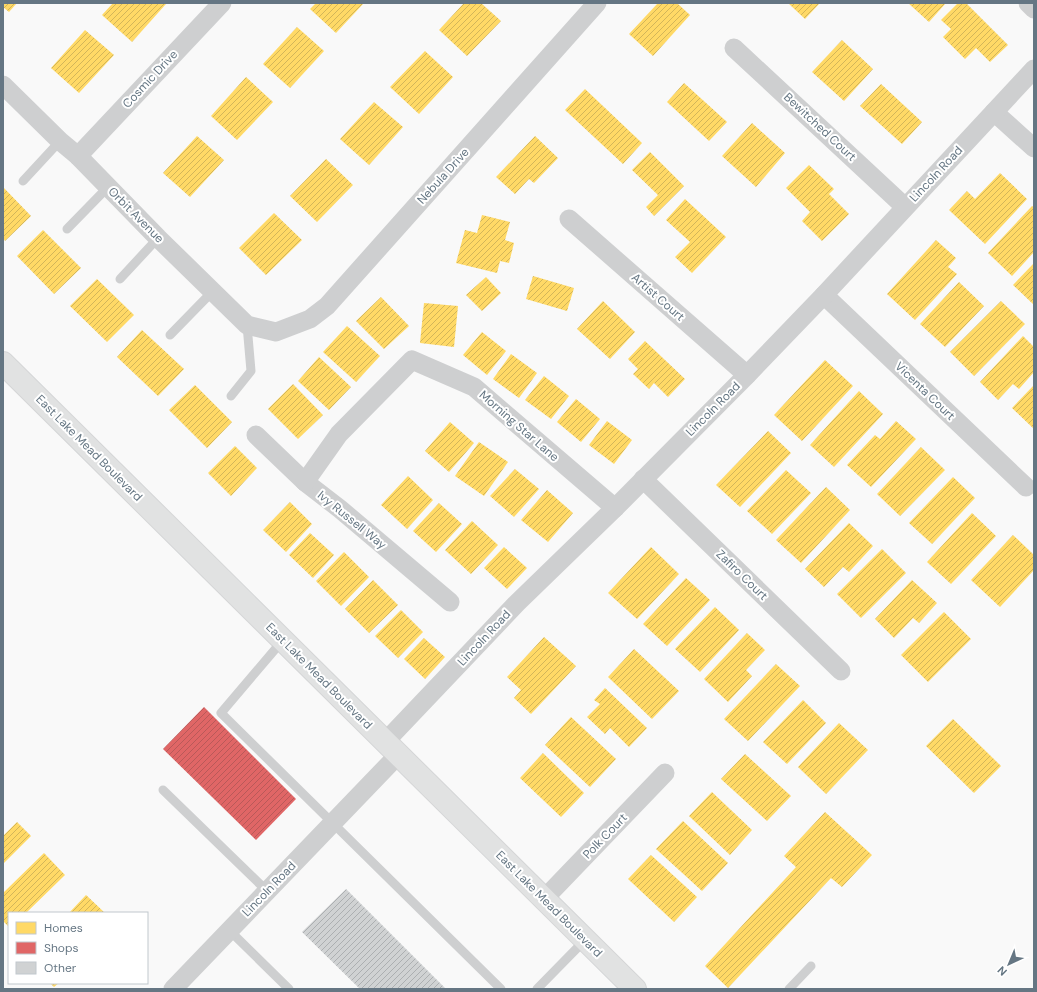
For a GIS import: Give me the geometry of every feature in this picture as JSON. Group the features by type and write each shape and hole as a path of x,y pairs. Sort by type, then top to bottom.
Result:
{"main road":[{"name":"East Lake Mead Boulevard","path":"3,363 634,989"}],"street":[{"name":"Cosmic Drive","path":"78,156 222,3"},
{"name":"Nebula Drive","path":"276,332 310,319 326,306 597,3"},
{"path":"1028,3 1034,9"},
{"name":"Bewitched Court","path":"734,48 905,206"},
{"name":"Lincoln Road","path":"173,989 332,824 392,749 517,603 615,508 747,375 824,295 905,206 1034,69"},
{"name":"Orbit Avenue","path":"4,88 78,156 212,292 247,325 276,332"},
{"path":"994,112 1034,148"},
{"name":"Artist Court","path":"569,219 747,375"},
{"name":"Vicenta Court","path":"824,295 1026,487"},
{"name":"Morning Star Lane","path":"305,482 339,434 412,360 474,387 615,508"},
{"name":"Ivy Russell Way","path":"256,435 305,482 340,509 450,602"},
{"name":"Zafiro Court","path":"643,479 841,671"},
{"name":"Polk Court","path":"544,899 665,773"}],"lane":[{"path":"23,181 60,141"},
{"path":"67,229 108,187"},
{"path":"120,279 158,238"},
{"path":"170,335 212,292"},
{"path":"230,396 251,371 247,325"},
{"path":"283,640 220,713 501,989"},
{"path":"163,790 267,891"},
{"path":"229,930 289,989"},
{"path":"537,989 586,940"},
{"path":"789,989 811,966"}],"building: Homes":[{"path":"3,3 17,3 9,12 3,7"},
{"path":"113,3 166,4 132,42 102,15"},
{"path":"316,3 364,3 336,33 310,9"},
{"path":"464,3 481,3 501,21 467,56 439,30"},
{"path":"658,3 677,3 690,15 653,56 629,34"},
{"path":"788,3 820,3 805,19"},
{"path":"908,3 946,3 929,22"},
{"path":"958,3 966,3 1008,45 990,62 976,48 965,59 943,37 951,29 941,20"},
{"path":"297,27 324,51 290,88 263,64"},
{"path":"85,30 114,55 79,93 51,68"},
{"path":"842,40 873,69 844,101 812,72"},
{"path":"425,51 453,77 419,114 390,87"},
{"path":"246,77 273,102 237,140 211,116"},
{"path":"684,83 727,122 709,141 667,102"},
{"path":"881,84 922,122 902,144 860,106"},
{"path":"585,89 642,143 623,164 565,110"},
{"path":"374,102 403,127 369,165 340,139"},
{"path":"752,123 785,153 756,187 722,156"},
{"path":"197,136 224,160 190,197 163,173"},
{"path":"535,136 558,158 534,183 529,179 515,194 496,177"},
{"path":"650,152 684,186 654,216 646,207 658,195 632,170"},
{"path":"326,159 353,185 317,222 290,196"},
{"path":"809,165 834,189 829,194 849,214 822,241 802,221 810,212 786,188"},
{"path":"1000,173 1027,199 985,244 949,210 967,191 975,199"},
{"path":"3,187 31,216 5,241 3,238"},
{"path":"685,199 726,237 692,273 675,257 690,242 666,220"},
{"path":"1032,206 1034,207 1034,252 1012,276 988,253"},
{"path":"274,213 302,240 266,275 239,248"},
{"path":"482,215 510,222 505,240 514,243 509,263 500,261 497,273 456,263 465,230 477,233"},
{"path":"43,230 81,268 54,294 17,256"},
{"path":"936,240 956,258 948,267 957,274 915,320 887,294"},
{"path":"1034,263 1034,305 1013,285"},
{"path":"533,276 574,288 567,311 526,299"},
{"path":"486,277 501,293 482,311 466,295"},
{"path":"97,279 134,315 107,342 70,306"},
{"path":"959,282 984,306 945,347 920,324"},
{"path":"381,297 409,326 384,349 356,321"},
{"path":"603,301 635,332 610,359 577,329"},
{"path":"1001,301 1025,324 974,376 950,352"},
{"path":"424,303 458,306 454,347 420,343"},
{"path":"347,326 380,356 356,382 323,352"},
{"path":"142,330 184,369 158,396 117,357"},
{"path":"482,332 506,351 487,375 463,355"},
{"path":"1023,336 1034,347 1034,372 1019,389 1013,384 998,400 980,382"},
{"path":"645,341 685,379 668,397 654,383 649,389 633,374 638,369 628,359"},
{"path":"511,354 537,373 519,398 493,379"},
{"path":"319,357 351,387 329,410 298,381"},
{"path":"825,360 853,386 802,441 774,415"},
{"path":"544,376 569,396 551,419 525,400"},
{"path":"293,384 323,415 298,439 268,409"},
{"path":"195,385 232,422 207,448 169,410"},
{"path":"1034,385 1034,429 1012,408"},
{"path":"859,391 883,414 834,467 810,445"},
{"path":"576,399 600,419 581,442 557,422"},
{"path":"607,421 632,440 614,464 589,445"},
{"path":"896,421 916,439 871,487 847,465 875,435 880,439"},
{"path":"450,422 474,443 449,472 425,451"},
{"path":"768,431 791,453 740,507 716,485"},
{"path":"479,442 508,462 484,496 455,476"},
{"path":"235,446 257,468 231,496 208,473"},
{"path":"921,447 945,470 900,516 877,494"},
{"path":"515,469 539,489 514,517 490,496"},
{"path":"786,470 811,493 772,534 747,511"},
{"path":"408,476 433,500 407,529 381,505"},
{"path":"953,477 975,498 932,544 909,523"},
{"path":"826,487 850,510 801,563 776,540"},
{"path":"547,490 573,513 548,542 521,520"},
{"path":"290,502 312,524 286,552 263,530"},
{"path":"439,503 462,524 436,552 413,531"},
{"path":"972,513 996,536 951,584 927,562"},
{"path":"472,521 498,545 471,574 445,550"},
{"path":"849,523 873,546 849,572 843,567 824,587 805,569"},
{"path":"310,533 334,555 313,578 289,555"},
{"path":"1013,535 1034,555 1034,570 1000,607 971,580"},
{"path":"504,547 527,568 507,589 484,568"},
{"path":"651,547 679,574 637,619 608,593"},
{"path":"882,549 906,573 861,618 837,594"},
{"path":"344,552 369,577 341,606 316,581"},
{"path":"686,578 710,600 667,646 643,624"},
{"path":"373,580 398,605 369,633 345,609"},
{"path":"912,580 937,603 919,623 913,618 894,638 875,619"},
{"path":"715,607 739,630 700,672 675,649"},
{"path":"401,610 423,632 398,658 375,636"},
{"path":"944,612 971,639 928,682 901,655"},
{"path":"747,633 765,650 746,670 752,676 728,702 704,679"},
{"path":"544,637 576,666 531,714 514,698 521,690 507,677"},
{"path":"424,638 445,657 425,679 404,659"},
{"path":"634,649 679,691 652,719 608,677"},
{"path":"776,664 800,686 748,741 724,719"},
{"path":"605,688 647,728 629,747 610,728 605,734 587,717 600,704 594,700"},
{"path":"803,700 826,723 787,764 763,742"},
{"path":"571,717 616,759 590,787 545,745"},
{"path":"953,719 1001,766 974,793 926,746"},
{"path":"839,723 868,750 826,794 798,767"},
{"path":"543,753 584,793 561,817 520,778"},
{"path":"745,754 791,796 767,821 721,779"},
{"path":"712,792 752,830 730,855 689,816"},
{"path":"825,812 872,855 842,887 831,878 728,988 705,966 796,867 784,856"},
{"path":"683,821 728,863 702,891 656,849"},
{"path":"17,822 31,836 3,864 3,836"},
{"path":"44,853 65,875 27,912 8,912 8,926 3,921 3,893"},
{"path":"651,855 697,897 674,922 628,879"},
{"path":"86,895 104,912 70,912"},
{"path":"51,984 58,984 54,987"}],"building: Shops":[{"path":"204,707 296,799 256,840 163,749"}],"building: Other":[{"path":"346,889 446,989 360,989 302,932"}]}
